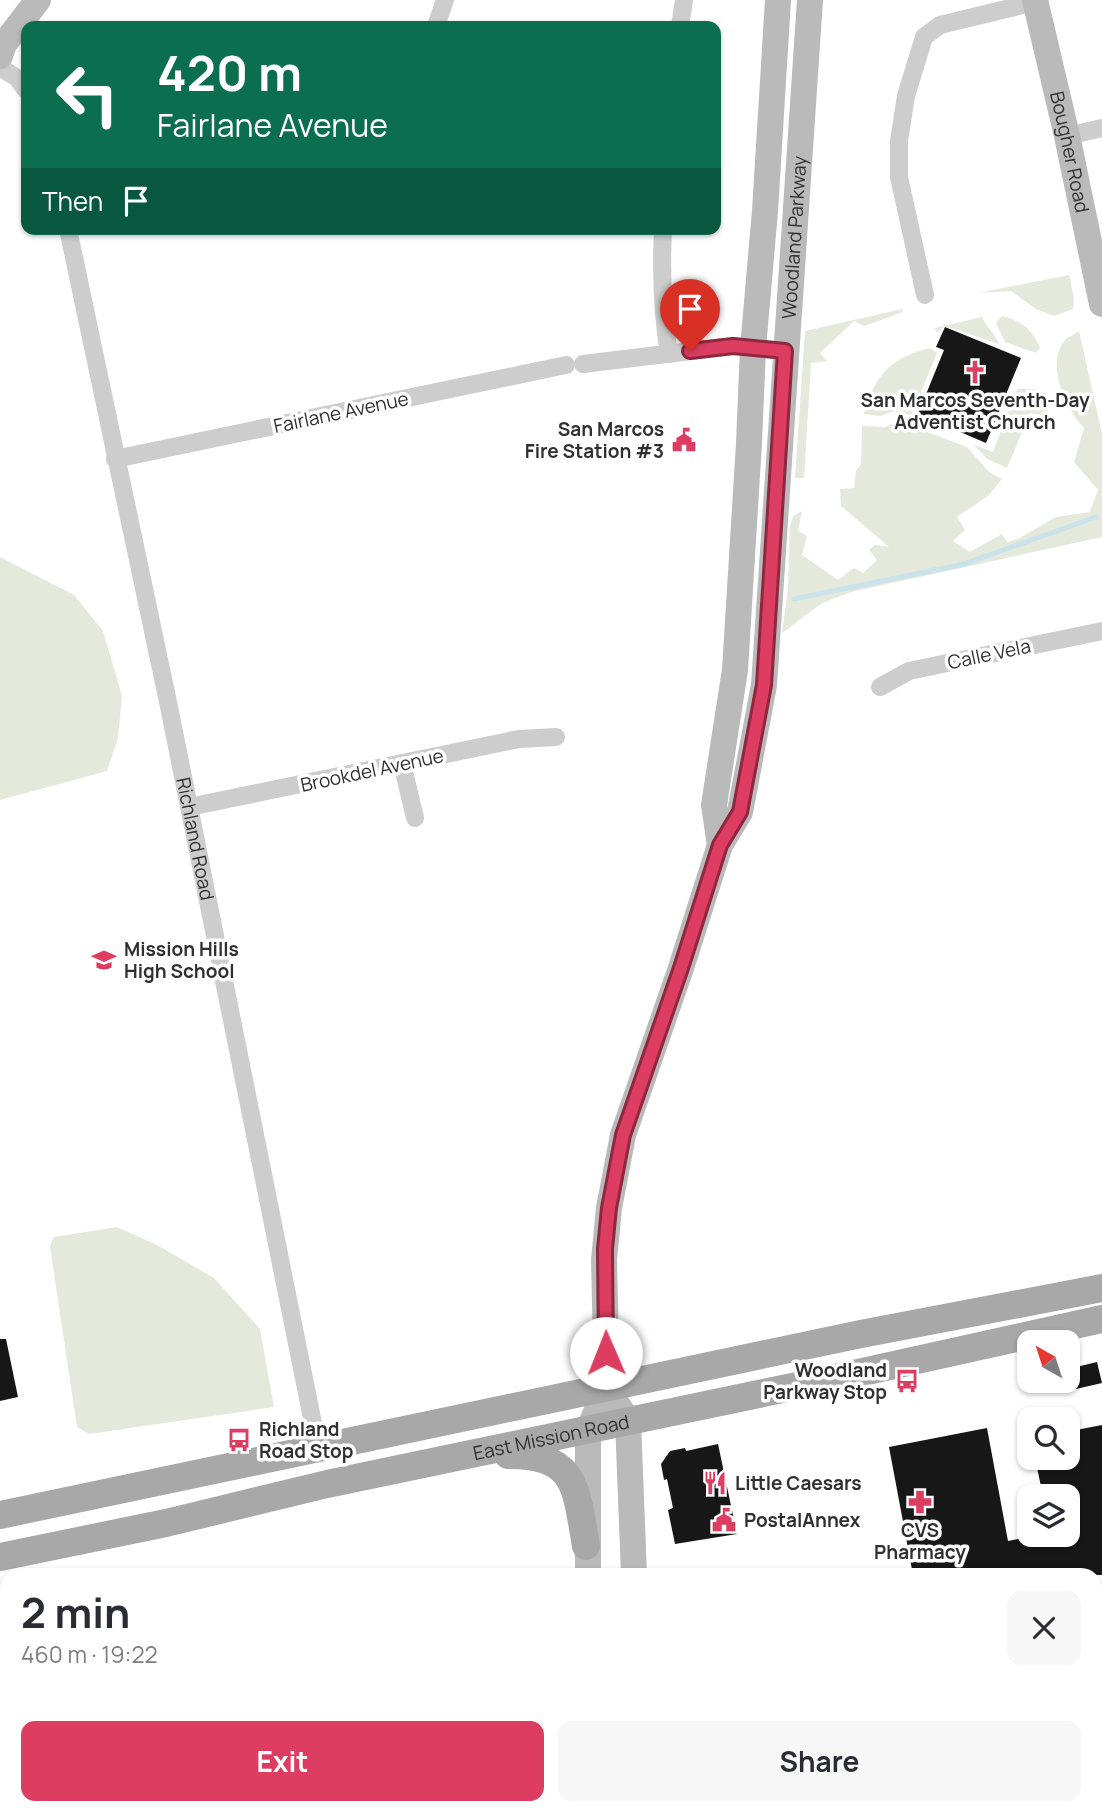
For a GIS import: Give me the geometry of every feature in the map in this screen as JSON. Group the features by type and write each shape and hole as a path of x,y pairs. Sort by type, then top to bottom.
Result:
{"main road":[{"path":"22,21 38,0"},
{"path":"39,21 56,0"},
{"name":"Woodland Parkway","path":"720,845 714,805 735,670 750,443 753,348 765,211 778,0"},
{"name":"Woodland Parkway","path":"588,1568 588,1430 607,1388 604,1260 609,1208 623,1135 720,845 740,812 764,685 810,0"},
{"name":"Bougher Road","path":"1035,1 1102,304"},
{"path":"0,56 4,44 21,22"},
{"path":"0,65 21,41"},
{"name":"East Mission Road","path":"0,1515 874,1332 1102,1288"},
{"path":"839,1377 838,1370 843,1364 1030,1315 1069,1294"},
{"name":"East Mission Road","path":"0,1557 1102,1319"},
{"path":"607,1388 628,1421 634,1568"},
{"path":"466,1455 526,1455 543,1458 557,1465 576,1488 586,1546"}],"street":[{"path":"438,21 445,0"},
{"path":"681,21 684,0"},
{"path":"925,295 899,177 899,141 906,96 924,37 940,25 1035,1"},
{"path":"0,65 21,83"},
{"path":"1067,136 1102,128"},
{"name":"Richland Road","path":"69,235 189,807 318,1448"},
{"path":"663,235 661,265 669,354"},
{"name":"Fairlane Avenue","path":"115,459 574,365 733,346 785,351"},
{"name":"Calle Vela","path":"880,687 909,671 1102,631"},
{"name":"Brookdel Avenue","path":"189,807 519,739 556,737"},
{"path":"402,764 415,818"}],"shaded area":[{"path":"1069,275 1074,299 1073,309 1054,316 1036,309 1011,291 978,293"},
{"path":"902,309 903,312 864,326 854,321 820,353 827,361 811,363 804,478 795,478 805,331"},
{"path":"1002,316 1015,320 1030,331 1040,348 1036,353 1005,342 996,323"},
{"path":"982,317 999,344 945,326 937,333 935,328"},
{"path":"1079,331 1102,434 1102,537 851,592 822,603 782,633 793,516 802,511 798,531 807,536 802,555 838,580 854,568 863,573 877,560 869,550 875,545 889,547 841,506 840,489 854,488 856,471 861,464 862,426 885,427 900,422 967,447 989,472 1002,479 988,496 957,517 965,530 953,541 970,552 1002,534 1007,542 1018,539 1056,517 1090,512 1098,490 1074,462 1084,428 1065,399 1057,374 1059,350 1065,340"},
{"path":"930,348 937,353 911,416 897,410 881,416 864,414 873,389 886,370 905,357"},
{"path":"1017,389 1036,389 1046,400 1047,416 1030,413 1007,468 987,459 974,445 993,452"},
{"path":"0,557 74,595 103,631 122,696 118,738 107,771 0,800"},
{"path":"117,1227 157,1245 214,1278 260,1329 274,1407 89,1434 77,1427 50,1246 54,1237"}],"building":[{"name":"San Marcos Seventh-Day Adventist Church","path":"945,327 1021,358 986,443 918,414 944,350 936,347"},
{"path":"0,1339 6,1339 18,1397 0,1401"},
{"path":"1097,1362 1102,1383 1080,1388 1080,1366"},
{"path":"1102,1425 1102,1568 912,1568 889,1447 987,1428 1008,1541 1017,1539 1017,1547 1080,1547 1080,1484 1040,1484 1038,1470 1080,1470 1080,1429"},
{"path":"718,1444 737,1534 675,1544 668,1510 673,1508 661,1464 670,1451 685,1448 686,1451"}],"waterway":[{"path":"794,599 964,564 1096,517"}],"place":[{"name":"San Marcos Seventh-Day Adventist Church","path":"975,372"},
{"name":"San Marcos Fire Station #3","path":"684,440"},
{"name":"Mission Hills High School","path":"104,960"},
{"name":"Woodland Parkway Stop","path":"907,1381"},
{"name":"Richland Road Stop","path":"239,1440"},
{"name":"Little Caesars","path":"715,1483"},
{"name":"CVS Pharmacy","path":"920,1502"},
{"name":"PostalAnnex","path":"724,1520"}],"route":[{"path":"606,1353 604,1260 609,1208 623,1135 720,845 740,812 764,685 785,351 733,346 690,351"}]}
